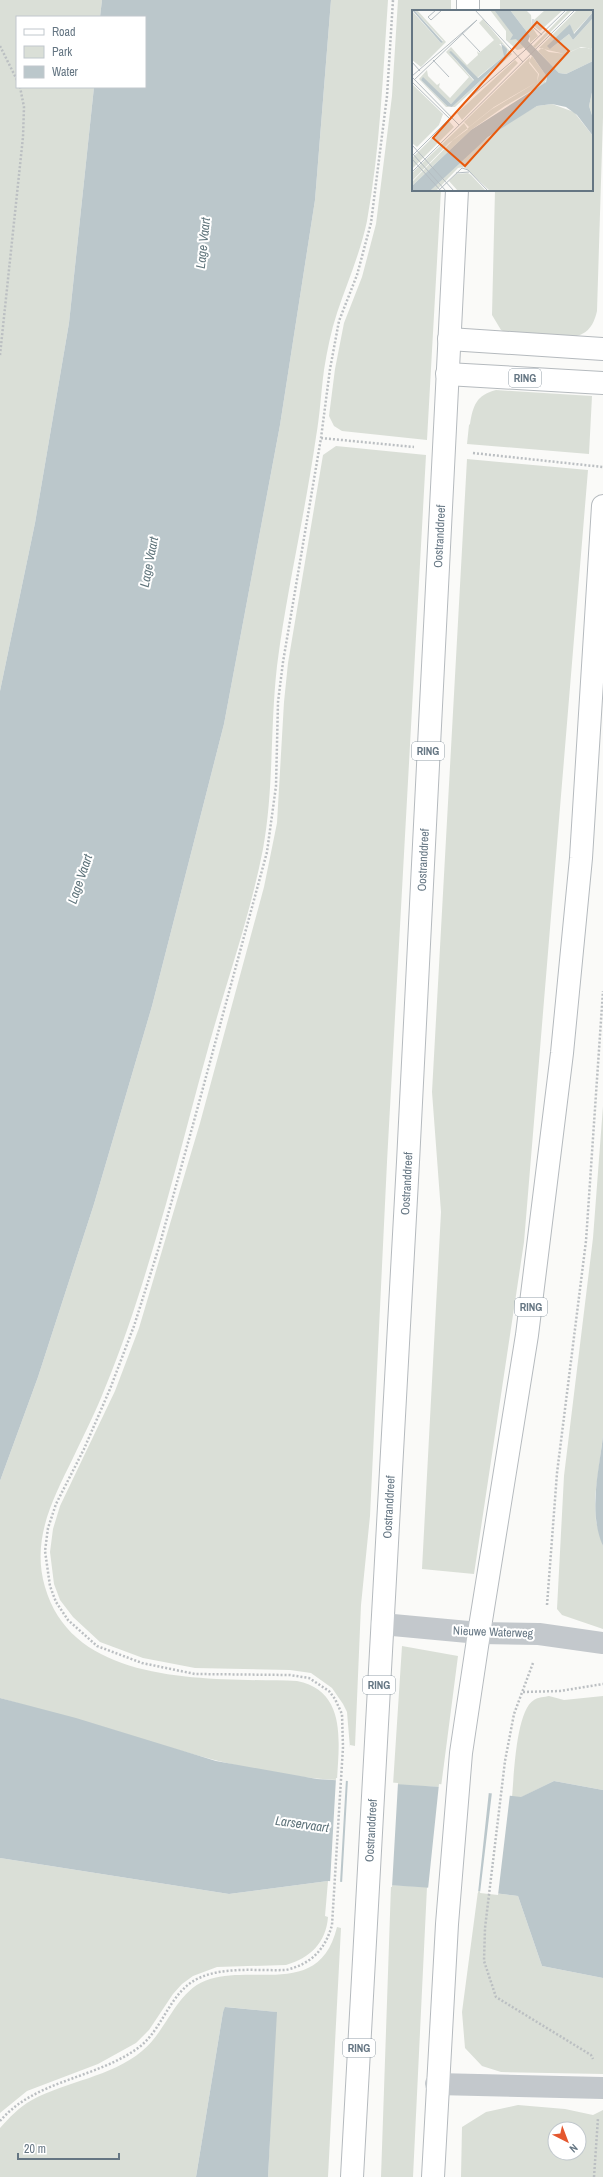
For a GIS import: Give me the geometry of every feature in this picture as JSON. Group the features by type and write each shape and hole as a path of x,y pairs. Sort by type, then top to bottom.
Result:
{"main road":[{"name":"Oostranddreef","path":"352,2177 408,1170 447,374 458,191"},
{"path":"449,339 603,349"},
{"name":"RING","path":"447,374 603,383"},
{"name":"RING","path":"433,2177 436,2084 461,1753 479,1633 528,1335 562,1053 581,858 603,506"}],"street":[{"name":"Nieuwe Waterweg","path":"382,1624 479,1633 539,1634 603,1643"},
{"path":"436,2084 603,2088"}],"path":[{"path":"0,2121 14,2107 29,2096 100,2069 139,2047 152,2034 181,1992 195,1980 218,1972 286,1970 297,1968 313,1959 320,1952 329,1935 333,1916 343,1747 342,1714 329,1691 309,1678 290,1675 195,1674 142,1663 97,1646 68,1620 56,1602 50,1586 45,1551 48,1528 56,1504 84,1449 110,1389 134,1326 159,1247 267,852 275,793 278,702 283,662 339,321 357,275 371,223 387,96 393,0"},
{"path":"0,46 16,78"},
{"path":"0,355 23,137 24,107 20,88"},
{"path":"593,2061 591,2055 496,1996 484,1961 485,1928 505,1761 511,1728 535,1658 539,1634 548,1601 557,1473 586,1241 603,991"},
{"path":"523,1692 560,1691 603,1684"},
{"path":"594,2177 599,2115"}],"green space":[{"path":"0,0 102,0 100,16 16,16 16,88 94,88 69,323 35,523 0,691"},
{"path":"331,0 388,0 380,111 375,166 367,221 357,257 335,320 326,356 312,466 281,637 273,712 269,804 263,849 252,899 209,1045 166,1204 138,1297 123,1343 101,1397 58,1489 46,1520 42,1536 41,1569 45,1587 61,1620 85,1644 116,1661 151,1671 189,1677 297,1681 313,1687 325,1695 332,1707 336,1720 339,1750 337,1780 306,1778 276,1773 187,1753 88,1722 0,1698 0,1481 38,1377 94,1204 152,1006 224,724 280,425 315,200"},
{"path":"398,0 451,0 451,10 412,10 412,191 441,191 427,440 342,431 334,426 329,416 335,369 344,323 362,277 376,224 392,96"},
{"path":"500,0 603,0 603,117 597,311 594,321 590,327 582,334 575,336 546,337 507,333 501,330 492,315 495,191 593,191 593,10 500,10"},
{"path":"496,390 592,396 589,454 467,444 469,425 474,407 480,398 489,392"},
{"path":"336,446 426,455 387,1162 370,1516 361,1605 355,1746 350,1745 350,1748 347,1712 343,1704 332,1688 311,1673 290,1670 195,1668 143,1658 100,1642 73,1617 60,1600 54,1584 50,1552 53,1529 60,1506 115,1391 139,1328 200,1123 264,887 277,823 284,702 288,663 323,455"},
{"path":"467,459 588,470 524,1242 474,1574 422,1569 441,1212 432,1092"},
{"path":"603,1106 603,1436 595,1497 596,1521 603,1546 603,1629 562,1615 557,1609 564,1476 593,1238"},
{"path":"402,1646 458,1656 441,1787 393,1785"},
{"path":"549,1696 564,1700 603,1696 603,1790 554,1781 522,1797 512,1797 517,1744 523,1716 528,1706 534,1700"},
{"path":"0,1858 229,1894 328,1881 325,1916 328,1917 327,1926 320,1942 315,1948 309,1954 295,1962 286,1965 217,1967 193,1976 182,1984 173,1994 149,2030 136,2043 98,2064 27,2091 0,2113"},
{"path":"391,1885 427,1887 413,2177 381,2177"},
{"path":"478,1891 518,1896 542,1966 603,1978 603,2074 501,2072 482,2066 465,2048 462,2012"},
{"path":"337,1927 341,1928 328,2177 268,2177 276,2012 226,2007 223,2012 196,2177 0,2177 0,2128 23,2106 32,2100 60,2088 103,2073 130,2060 151,2042 180,2001 198,1984 210,1979 229,1976 285,1974 302,1971 317,1963 329,1949"},
{"path":"518,2105 565,2109 593,2115 603,2110 603,2177 461,2177 462,2127 486,2112"}],"water":[{"name":"Lage Vaart","path":"102,0 331,0 315,200 280,425 224,724 152,1006 94,1204 38,1377 0,1481 0,691 35,523 69,323 94,88 146,88 146,16 100,16"},
{"path":"603,1436 603,1546 596,1519 595,1505 597,1477"},
{"name":"Larservaart","path":"0,1698 76,1718 216,1761 317,1779 441,1787 521,1797 554,1781 603,1790 603,1978 542,1966 518,1896 478,1891 328,1881 229,1894 0,1858"},
{"path":"225,2007 277,2012 268,2177 196,2177"}],"pier":[{"path":"336,1778 346,1779 340,1883 330,1883"},
{"path":"348,1779 398,1783 392,1887 342,1884"},
{"path":"439,1784 489,1791 478,1893 428,1889"},
{"path":"492,1792 510,1794 498,1895 480,1893"}]}
